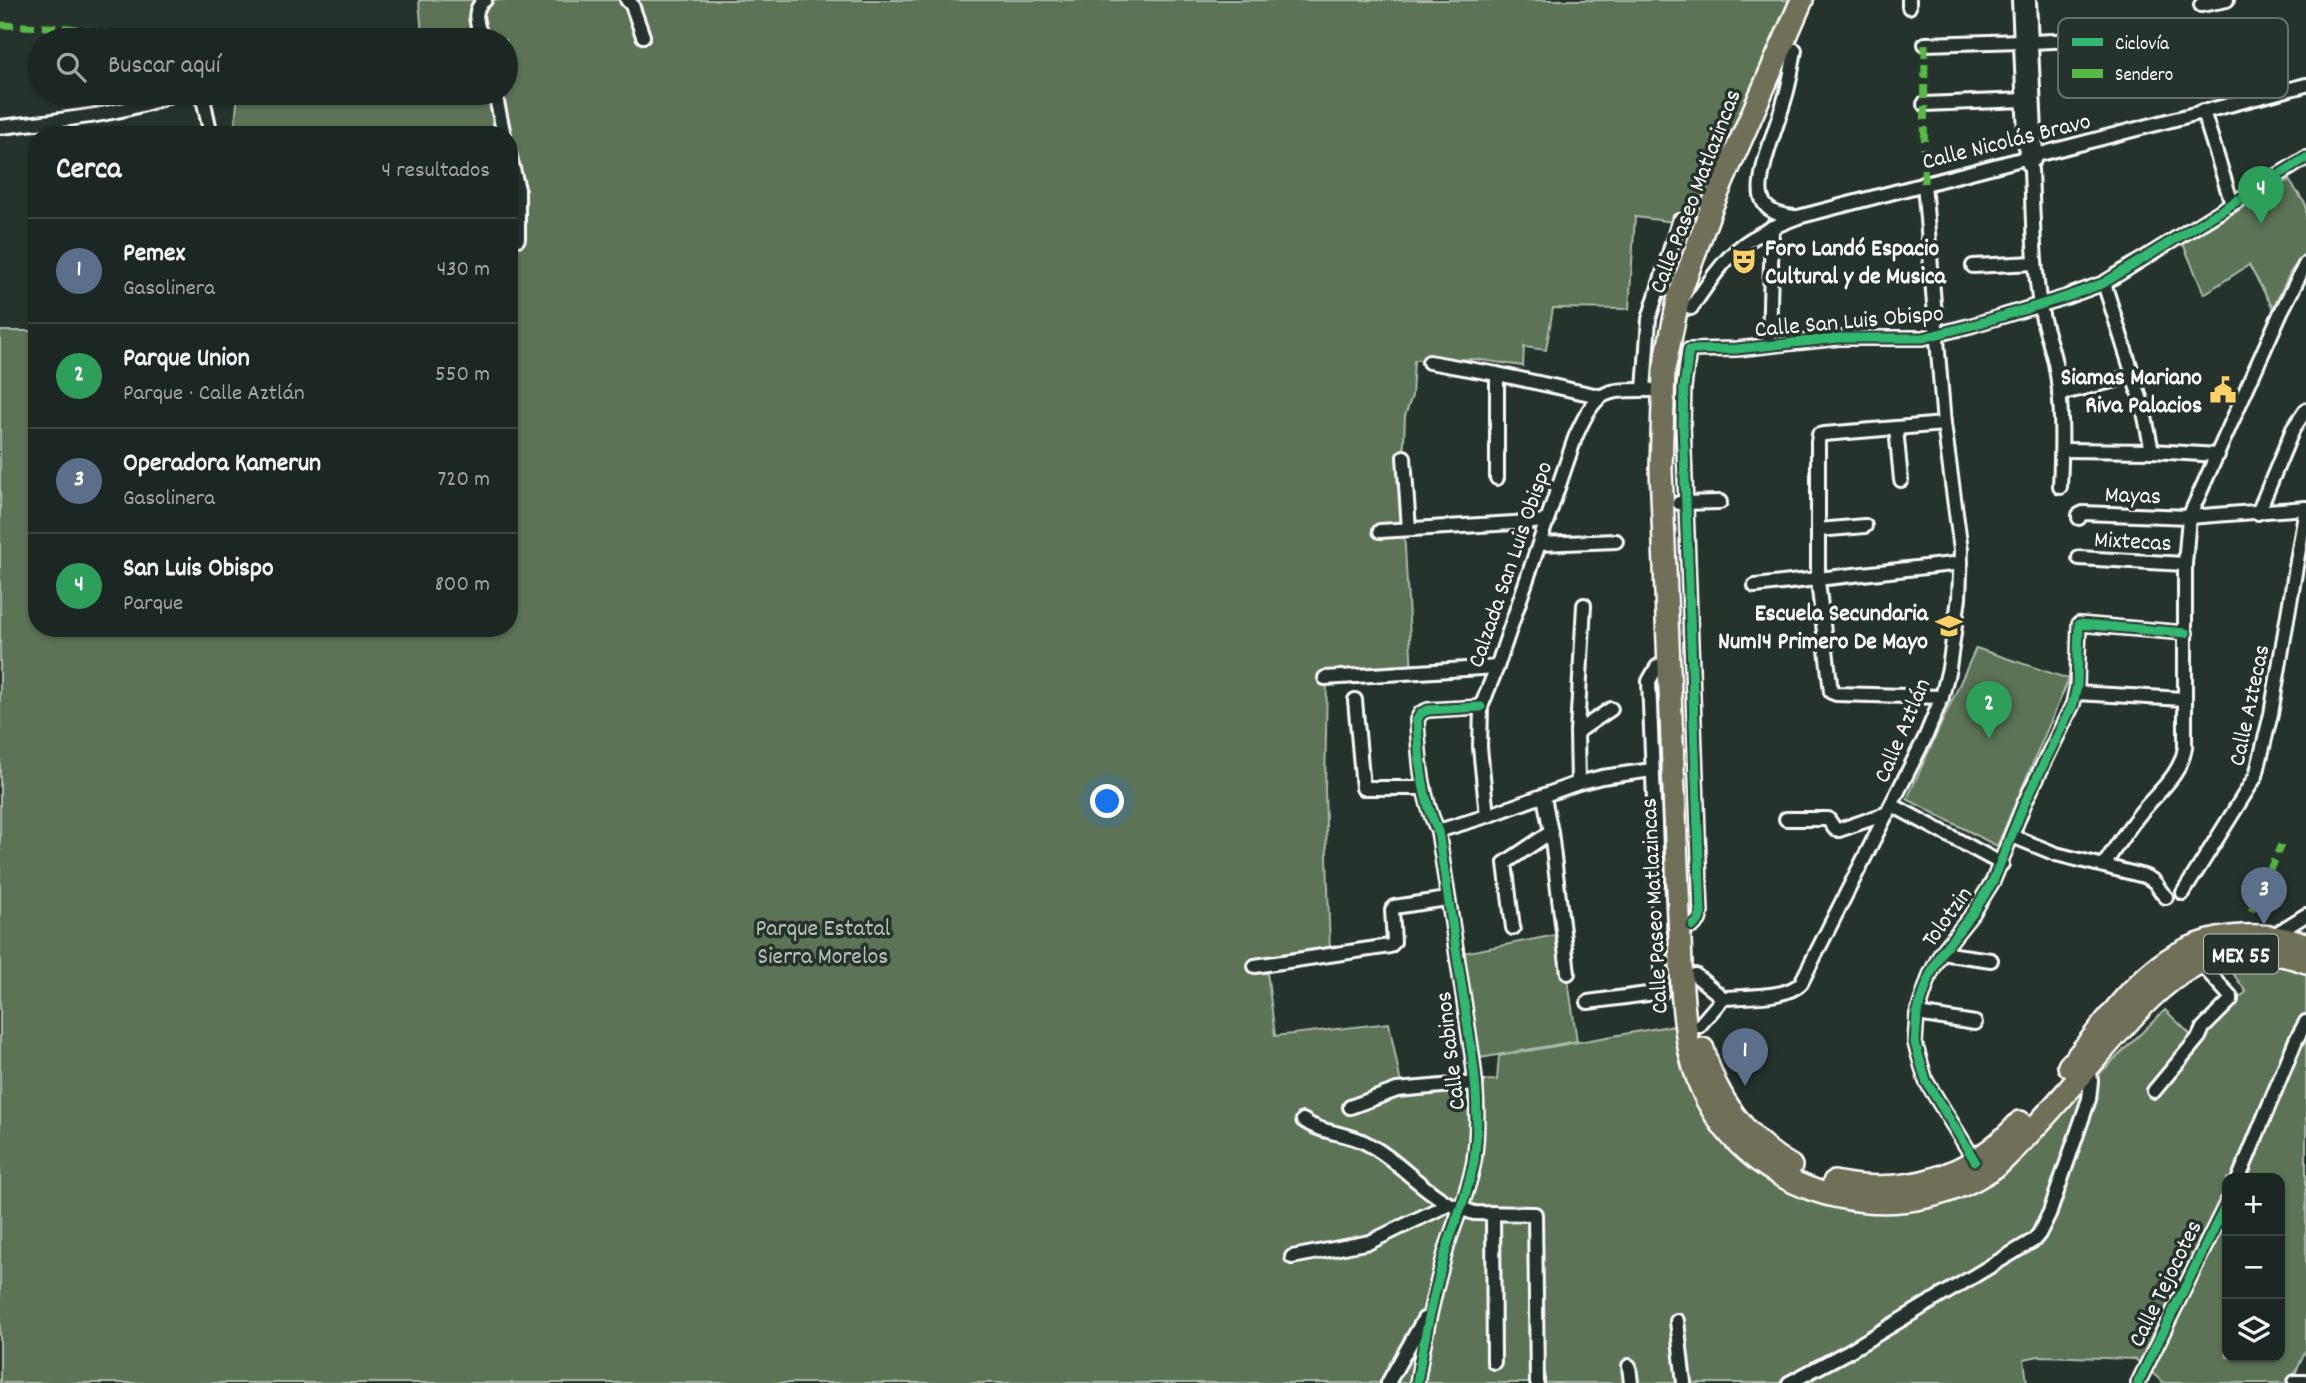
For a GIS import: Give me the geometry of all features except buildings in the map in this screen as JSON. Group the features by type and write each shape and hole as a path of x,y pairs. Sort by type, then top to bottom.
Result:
{"highway":[{"name":"Calle Paseo Matlazincas","path":"1802,0 1700,236 1653,390 1661,469 1684,1022 1692,1065 1704,1095 1725,1128 1750,1155 1784,1177 1808,1188 1865,1201 1912,1201 1944,1193 1980,1177 1999,1164 2087,1056 2134,989 2169,958 2208,941 2236,937 2271,937 2306,944"},
{"name":"Calle Paseo Matlazincas","path":"1816,0 1715,231 1690,308 1681,349 1675,400 1695,975 1699,1026 1706,1061 1729,1108 1750,1134 1768,1150 1802,1171 1845,1184 1911,1185 1936,1179 1975,1161 2013,1129 2160,989 2179,975 2200,963 2233,955 2286,956 2306,962"}],"street":[{"path":"479,28 475,12 485,0"},
{"path":"627,0 632,5 643,36"},
{"path":"2019,0 2026,42 2035,263 2040,304 2059,394 2062,450 2060,487"},
{"path":"2029,0 2024,100 2031,156"},
{"path":"2200,5 2227,0"},
{"path":"1925,44 2058,41"},
{"path":"1795,50 1786,96 1760,187 1762,199 1769,209 1781,215 1798,217"},
{"name":"Calle Nicolás Bravo","path":"2288,90 2306,85"},
{"name":"Calle Nicolás Bravo","path":"1690,308 1729,256 1743,243 1798,217 2254,98"},
{"path":"1924,104 2024,100"},
{"path":"0,128 143,105"},
{"path":"203,105 209,126"},
{"path":"498,105 502,126"},
{"path":"2203,111 2232,204"},
{"name":"Calle San Luis Obispo","path":"1680,503 1683,405 1689,350 1839,338 1909,339 1935,336 2040,304 2104,283 2306,158"},
{"name":"Calle Aztlán","path":"1723,998 1781,993 1796,988 1801,982 1925,738 1942,696 1949,668 1961,563 1935,336 1924,183"},
{"path":"518,188 518,239"},
{"path":"1429,362 1599,396 1610,392 1653,390 1649,319 1679,221"},
{"path":"1769,345 1772,227"},
{"path":"2104,865 2138,816 2182,763 2185,747 2185,564 2189,517 2306,262"},
{"path":"1973,266 2035,263"},
{"path":"2104,283 2143,407 2152,451"},
{"path":"1497,374 1497,478"},
{"path":"2059,394 2133,376"},
{"name":"Calzada San Luis Obispo","path":"1487,816 1480,747 1481,707 1575,438 1588,410 1599,396"},
{"path":"2258,513 2293,429 2306,410"},
{"path":"1942,696 1836,694 1830,691 1818,581 1818,437 1824,434 1944,424"},
{"path":"1896,428 1901,480"},
{"path":"2062,450 2218,455"},
{"path":"1404,457 1409,530"},
{"path":"1680,503 1720,502"},
{"name":"Mayas","path":"2079,518 2083,513 2189,517 2306,508"},
{"name":"Calle Aztecas","path":"2183,893 2245,796 2260,764 2306,508"},
{"path":"1380,531 1548,521"},
{"path":"1818,530 1865,526"},
{"path":"1540,544 1616,541"},
{"name":"Mixtecas","path":"2079,558 2185,564"},
{"path":"1755,586 1961,563"},
{"path":"1578,783 1577,732 1584,605"},
{"path":"2184,699 2076,693 2079,624 2186,633"},
{"path":"1588,1002 1662,992 1649,681 1657,667 1669,660"},
{"path":"1325,678 1497,667"},
{"name":"Tolotzin","path":"1975,1161 1926,1081 1915,1043 1917,1014 1930,975 1941,953 1984,897 2002,864 2025,802 2076,693"},
{"path":"1355,700 1363,788 1424,788"},
{"name":"Calle Sabinos","path":"1417,1383 1423,1343 1448,1243 1461,1210 1474,1160 1476,1083 1438,831 1424,788 1418,726 1419,716 1428,710 1481,707"},
{"path":"1577,732 1611,709"},
{"path":"1438,831 1544,797 1578,783 1652,770"},
{"path":"1544,797 1551,832 1568,973"},
{"path":"1786,819 1828,819 1836,829 1842,829 1890,809 2002,864"},
{"path":"1513,928 1505,863 1551,832"},
{"path":"2012,836 2056,854 2155,881 2166,897"},
{"path":"1656,860 1676,842"},
{"path":"1255,966 1390,946 1395,940 1392,910 1394,906 1447,900"},
{"path":"2271,937 2306,915"},
{"path":"1941,953 1991,960"},
{"path":"2154,1091 2199,1037 2203,1028 2231,1000 2200,963"},
{"path":"1695,975 1723,998 1699,1026"},
{"path":"1917,1014 1975,1023"},
{"path":"2241,1173 2306,1022"},
{"path":"1789,1383 1849,1351 2034,1240 2050,1212 2084,1114 2090,1088 2087,1056"},
{"path":"1350,1107 1397,1090 1476,1083"},
{"path":"1303,1119 1319,1130 1346,1135 1367,1143 1449,1205 1461,1210 1474,1213 1533,1214 1536,1218 1537,1383"},
{"path":"1292,1257 1370,1242 1449,1205"},
{"name":"Calle Tejocotes","path":"2138,1383 2222,1212"},
{"path":"1493,1213 1494,1363"},
{"path":"1388,1383 1433,1304"},
{"path":"1677,1321 1684,1383"},
{"path":"1629,1366 1630,1383"}],"green space":[{"name":"Parque Estatal Sierra Morelos","path":"419,0 1811,0 1713,227 1635,217 1629,309 1553,308 1546,350 1524,347 1523,366 1475,359 1414,360 1412,396 1405,416 1402,494 1412,673 1327,677 1325,790 1330,953 1266,963 1275,1036 1389,1023 1401,1084 1497,1080 1499,1056 1698,1021 1707,1065 1723,1103 1814,1188 1891,1203 1986,1184 2165,1010 2193,1037 2246,992 2227,965 2306,953 2306,1350 2291,1383 2164,1383 2135,1359 2039,1356 2024,1359 2027,1383 0,1383 0,331 28,331 28,637 518,637 518,126 235,126 237,105 518,105 518,28 421,28"},
{"path":"2289,180 2306,205 2306,251 2291,271 2273,308 2249,265 2204,294 2183,244"},
{"path":"1976,648 2069,679 1997,846 1907,799"},
{"path":"1561,934 1577,1041 1480,1058 1463,953"}],"marked path":[{"path":"0,25 69,28"},
{"path":"1924,183 1925,44"},
{"path":"2251,911 2281,845"}],"cycle path":[{"path":"1693,926 1701,913 1683,424 1689,350 1737,349 1839,338 1923,338 2066,297 2104,283 2306,158"},
{"path":"1975,1161 1926,1081 1915,1043 1917,1014 1930,975 1941,953 1973,913 1993,881 2025,802 2073,704 2077,686 2079,624 2186,633"},
{"path":"1417,1383 1438,1281 1472,1172 1477,1121 1472,1054 1438,831 1428,805 1422,777 1417,720 1421,713 1428,710 1481,707"},
{"path":"2138,1383 2222,1212"}],"place":[{"name":"San Luis Obispo","path":"2261,224"},
{"name":"Foro Landó Espacio Cultural y de Musica","path":"1744,261"},
{"name":"Siamas Mariano Riva Palacios","path":"2223,390"},
{"name":"Escuela Secundaria Num14 Primero De Mayo","path":"1949,626"},
{"name":"Parque Union","path":"1989,739"},
{"name":"Operadora Kamerun","path":"2264,925"},
{"name":"Pemex","path":"1745,1086"}]}
